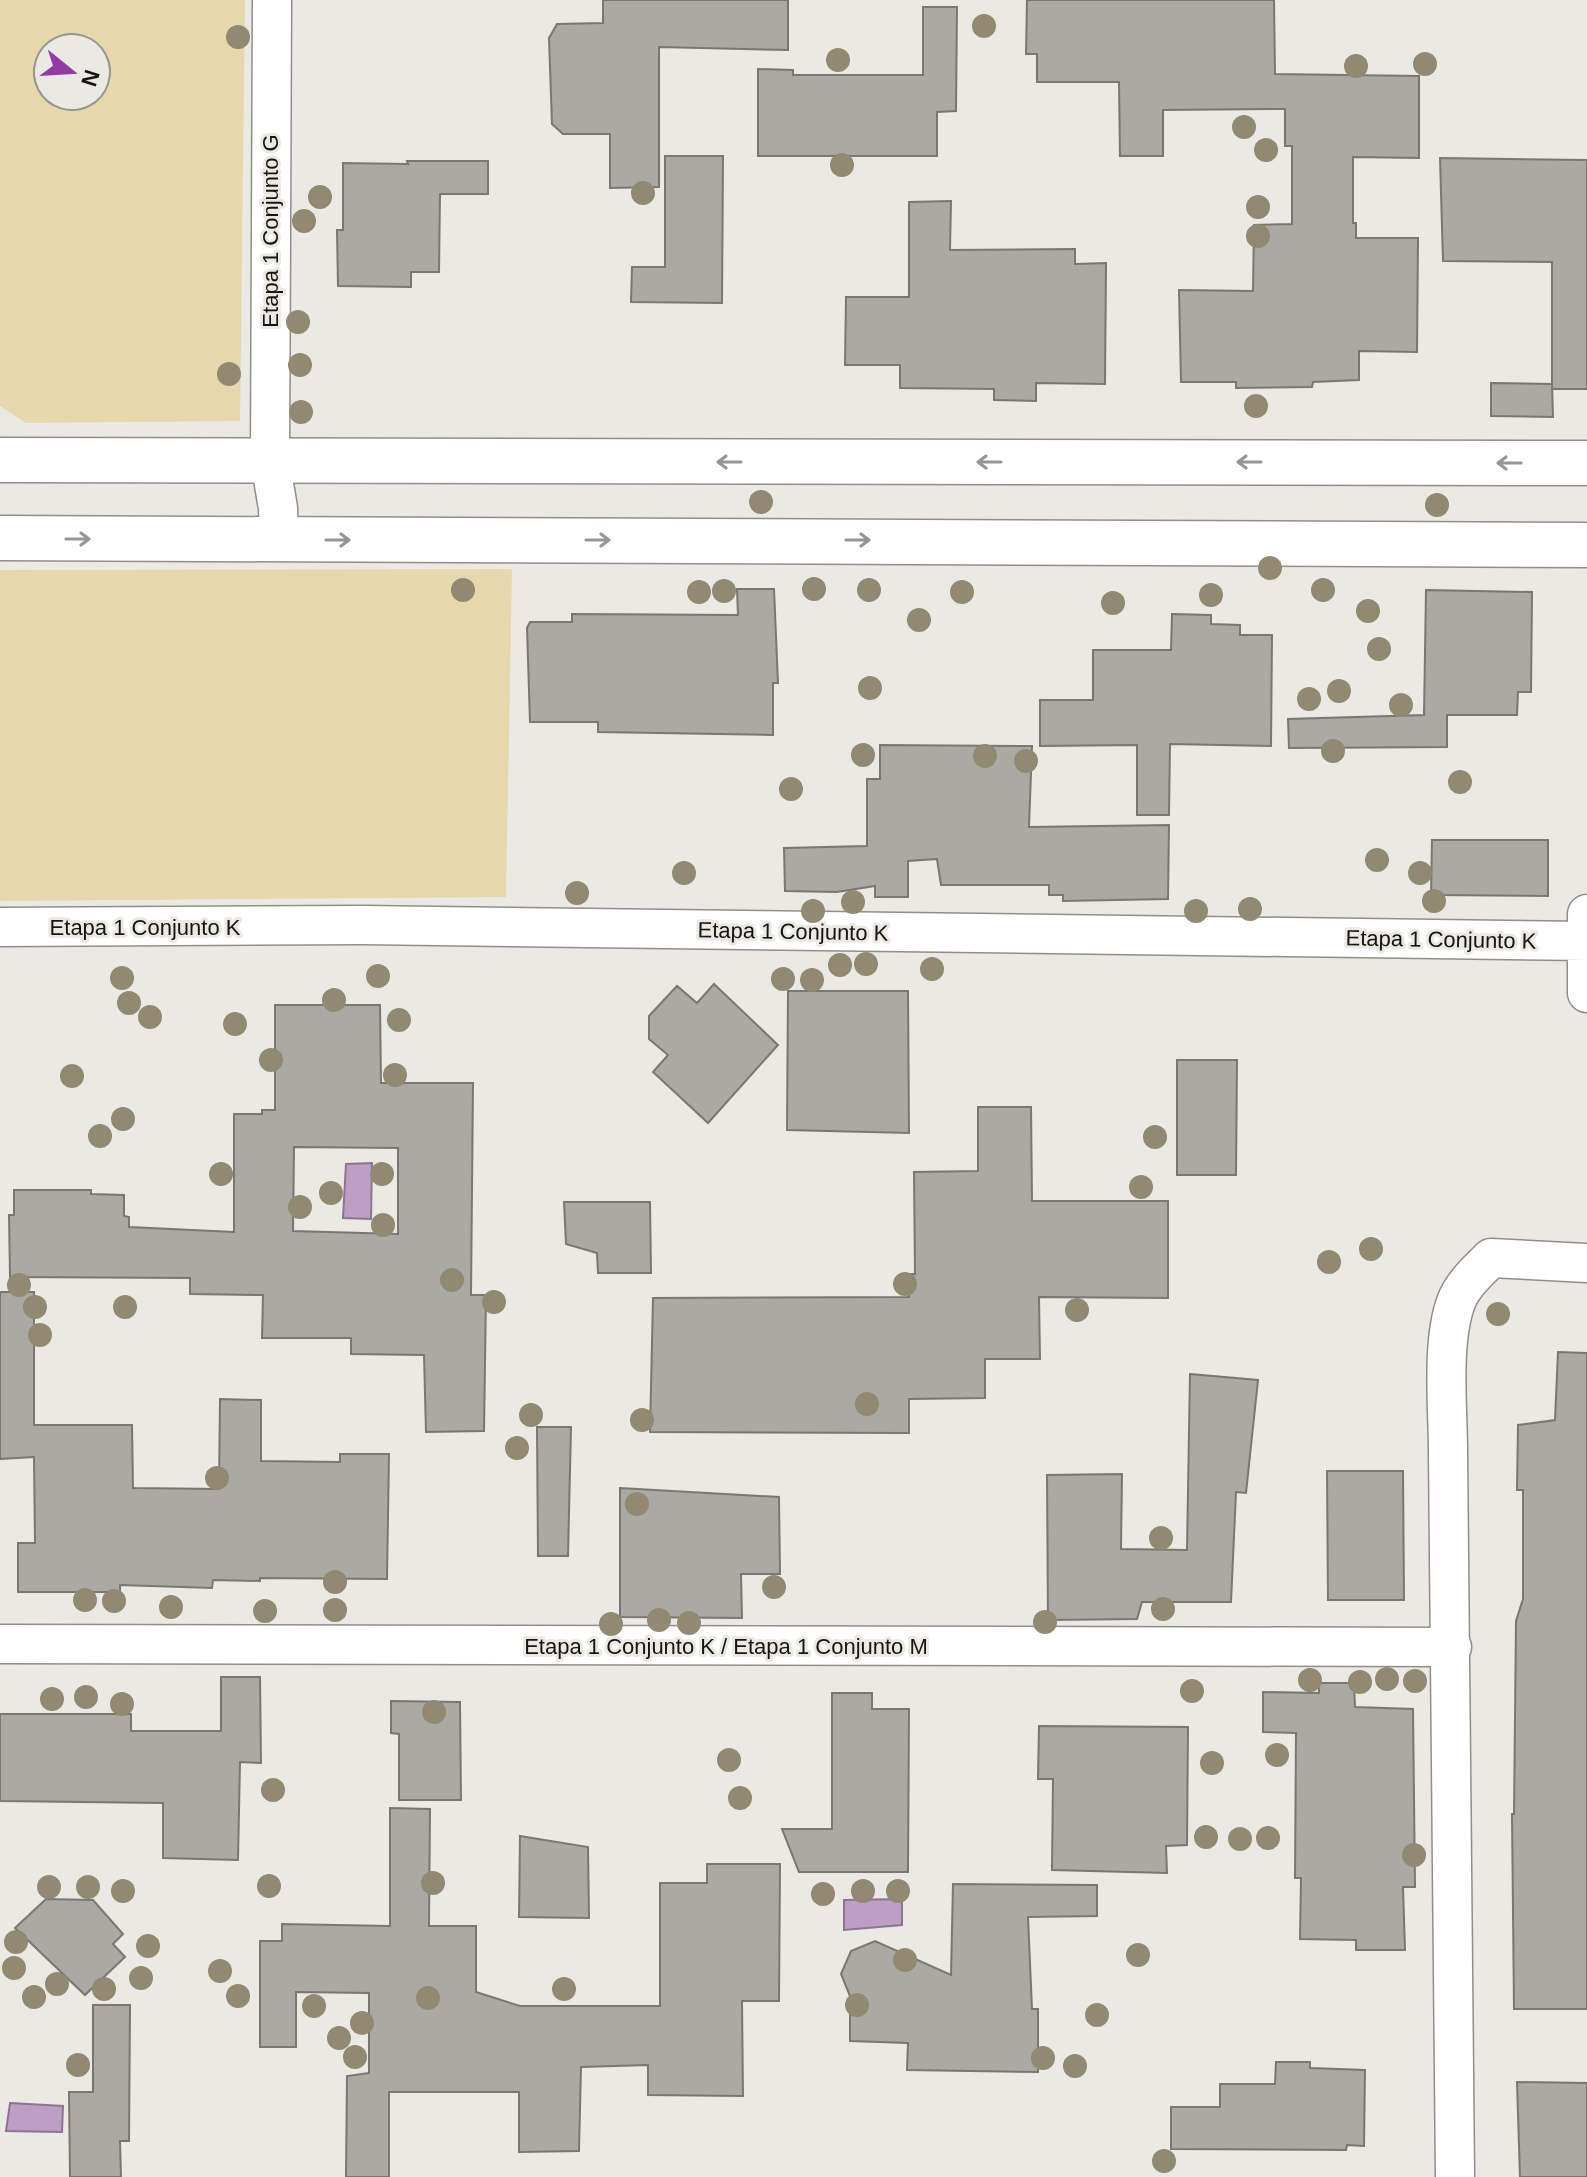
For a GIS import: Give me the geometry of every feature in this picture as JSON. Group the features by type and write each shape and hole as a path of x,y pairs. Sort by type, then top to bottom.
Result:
{"street":[{"name":"Etapa 1 Conjunto G","path":"272,0 270,461 278,508 279,540"},
{"path":"0,460 1587,463"},
{"path":"0,538 1587,545"},
{"path":"1587,914 1587,993"},
{"name":"Etapa 1 Conjunto K","path":"0,927 363,925 1586,941"},
{"path":"1455,2177 1448,1452 1450,1338 1456,1302 1470,1279 1491,1258 1587,1263"},
{"name":"Etapa 1 Conjunto K / Etapa 1 Conjunto M","path":"0,1644 1452,1647"}],"shaded area":[{"path":"0,0 245,0 240,421 26,423 0,406"},
{"path":"512,569 506,897 0,901 0,570"},
{"path":"372,1163 371,1219 343,1218 346,1164"},
{"path":"902,1899 902,1925 844,1930 844,1900"},
{"path":"10,2103 63,2106 62,2132 6,2131"}],"building":[{"path":"603,0 788,0 788,50 659,47 659,187 610,188 610,134 563,134 552,124 549,38 557,24 603,23"},
{"path":"1027,0 1274,0 1275,74 1419,76 1419,158 1353,157 1353,223 1356,223 1356,238 1418,238 1417,352 1359,351 1359,380 1313,382 1312,387 1236,388 1236,382 1181,382 1179,290 1253,291 1254,225 1292,224 1292,146 1285,146 1285,109 1163,110 1163,156 1120,156 1119,82 1037,82 1037,54 1026,54"},
{"path":"923,7 957,7 956,111 937,112 937,156 758,156 758,69 793,70 793,75 923,75"},
{"path":"665,156 723,156 722,303 631,302 632,267 665,267"},
{"path":"1440,158 1587,160 1587,389 1552,389 1552,262 1443,261"},
{"path":"407,161 488,161 488,194 440,194 439,272 411,272 411,287 338,286 337,230 343,230 343,163 408,164"},
{"path":"951,201 950,250 1075,249 1075,264 1106,263 1105,384 1036,383 1036,401 994,400 994,389 900,388 900,365 845,365 846,297 909,297 909,202"},
{"path":"1491,383 1552,384 1553,417 1491,416"},
{"path":"737,589 774,589 778,683 773,683 773,735 598,732 598,722 530,722 527,628 530,622 572,622 572,614 738,615"},
{"path":"1426,590 1532,592 1531,692 1518,692 1517,715 1447,715 1447,747 1289,748 1288,719 1424,715"},
{"path":"1172,614 1211,615 1211,624 1240,625 1240,635 1272,635 1271,746 1170,744 1169,815 1137,815 1137,745 1040,746 1040,700 1093,700 1093,650 1171,650"},
{"path":"880,745 1032,746 1029,827 1169,825 1168,899 1063,901 1063,895 1049,895 1049,885 941,885 937,859 908,861 908,897 875,897 875,886 837,892 785,891 784,848 867,846 867,779 880,779"},
{"path":"1432,840 1548,840 1548,896 1431,895"},
{"path":"714,984 778,1045 708,1123 653,1072 668,1055 649,1039 649,1016 677,986 697,1003"},
{"path":"788,991 908,991 909,1133 787,1130"},
{"path":"275,1005 380,1005 381,1083 473,1083 471,1295 486,1295 484,1431 426,1432 424,1355 351,1354 351,1338 262,1338 263,1295 190,1294 190,1278 10,1277 9,1215 14,1215 14,1190 91,1190 91,1194 124,1195 124,1216 129,1217 129,1227 234,1232 234,1114 262,1114 262,1110 275,1110","holes":["294,1147 398,1148 398,1234 293,1231"]},
{"path":"1177,1060 1237,1060 1236,1175 1177,1175"},
{"path":"978,1107 1031,1107 1032,1201 1168,1201 1168,1298 1039,1297 1040,1359 985,1359 985,1398 909,1399 909,1433 650,1432 653,1298 909,1297 909,1274 915,1274 914,1172 978,1171"},
{"path":"564,1202 650,1202 651,1273 598,1273 597,1253 566,1244"},
{"path":"0,1292 34,1292 34,1425 132,1425 133,1488 219,1489 220,1399 261,1400 261,1461 340,1462 340,1454 389,1454 387,1579 260,1578 260,1581 213,1580 212,1588 120,1585 120,1592 18,1592 18,1543 35,1543 34,1457 0,1459"},
{"path":"1558,1352 1587,1353 1587,2009 1514,2009 1512,1814 1516,1621 1523,1599 1523,1490 1517,1490 1518,1425 1555,1420"},
{"path":"1190,1374 1258,1380 1246,1493 1236,1492 1231,1602 1142,1602 1137,1619 1048,1620 1047,1475 1122,1474 1121,1549 1187,1550"},
{"path":"537,1427 571,1427 568,1556 538,1556"},
{"path":"1327,1471 1403,1471 1404,1600 1328,1600"},
{"path":"620,1488 779,1497 780,1574 741,1574 742,1618 620,1617"},
{"path":"221,1677 260,1677 261,1763 240,1762 238,1860 163,1858 163,1803 0,1801 0,1714 131,1714 131,1731 221,1731"},
{"path":"1319,1683 1354,1683 1355,1707 1413,1709 1415,1887 1403,1887 1405,1950 1356,1950 1356,1940 1300,1939 1301,1878 1295,1878 1296,1733 1263,1732 1263,1692 1319,1693"},
{"path":"832,1693 872,1693 872,1709 909,1709 908,1872 799,1872 782,1829 832,1829"},
{"path":"391,1701 460,1702 461,1800 399,1800 399,1734 391,1733"},
{"path":"1039,1726 1188,1727 1187,1845 1166,1846 1167,1873 1052,1870 1053,1779 1038,1779"},
{"path":"390,1808 430,1809 429,1926 476,1926 476,1992 520,2006 660,2006 660,1883 707,1883 707,1864 780,1864 779,2001 742,2001 743,2096 648,2095 648,2065 581,2067 579,2151 519,2152 519,2092 389,2092 389,2177 346,2177 347,2076 369,2073 369,1993 296,1992 296,2047 260,2047 260,1941 282,1941 282,1924 390,1926"},
{"path":"520,1836 588,1847 589,1918 519,1917"},
{"path":"953,1884 1097,1885 1097,1916 1028,1917 1032,2009 1038,2009 1038,2072 907,2070 908,2043 850,2041 850,1996 841,1974 851,1951 875,1941 951,1975"},
{"path":"46,1899 93,1900 123,1934 113,1944 125,1957 85,1995 15,1928"},
{"path":"93,2005 130,2005 129,2141 120,2141 121,2177 70,2177 69,2092 93,2092"},
{"path":"1276,2062 1310,2062 1310,2068 1365,2070 1364,2146 1347,2145 1346,2150 1171,2149 1171,2107 1220,2107 1220,2084 1275,2084"},
{"path":"1517,2082 1587,2083 1587,2177 1520,2177"}]}
